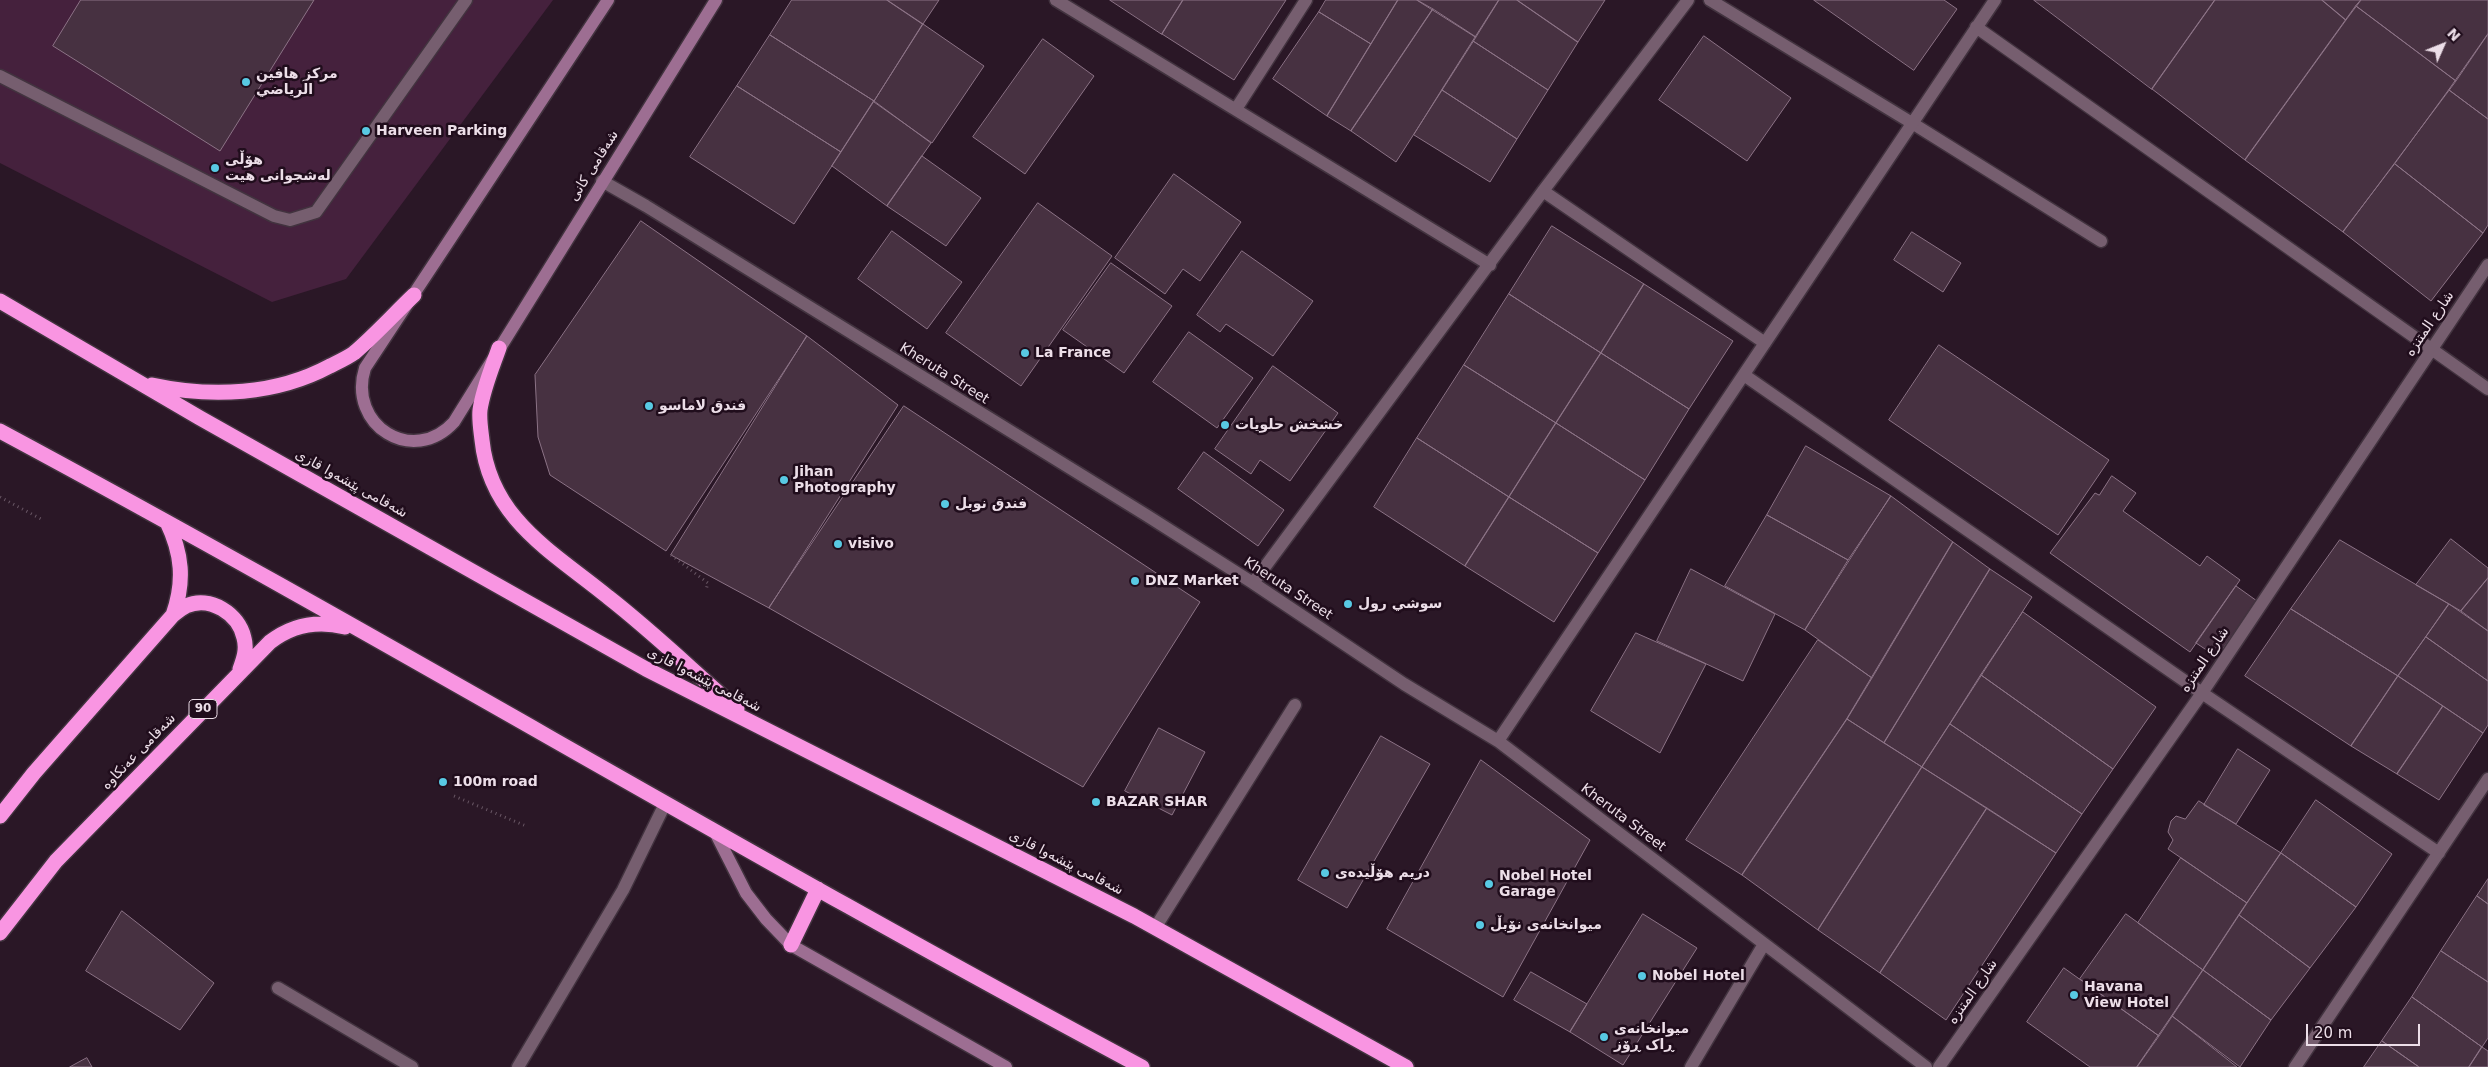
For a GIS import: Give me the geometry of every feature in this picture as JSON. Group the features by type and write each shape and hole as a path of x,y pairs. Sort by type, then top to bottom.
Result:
{"highway":[{"path":"141,382 179,391 218,393 253,391 288,383 321,371 352,354 414,295"},
{"name":"شەقامی پێشەوا قازی","path":"0,301 200,418 646,669 1155,928 1406,1067"},
{"path":"499,348 484,393 480,412 481,432 486,466 500,498 510,513 534,539 610,598 755,725"},
{"path":"0,431 167,522 715,832 1142,1067"},
{"path":"167,522 176,539 181,559 182,579 179,598 173,615"},
{"path":"0,816 34,773 173,615 187,605 202,603 217,606 240,625 245,639 246,654 240,669 231,680"},
{"name":"شەقامی عەنکاوە","path":"0,933 56,861 231,680 281,634 306,624 332,624 358,632 378,642"},
{"path":"791,945 818,889"}],"street":[{"path":"0,76 274,216 290,220 316,212 466,0"},
{"path":"414,295 608,0"},
{"name":"شەقامی کانی","path":"414,295 365,368 361,385 366,410 376,425 390,435 416,441 433,437 448,428 716,0"},
{"path":"1056,0 1490,264"},
{"path":"1236,109 1306,0"},
{"path":"1253,583 1543,191 1688,0"},
{"path":"1710,0 2101,240"},
{"path":"1498,741 1994,0"},
{"path":"1976,27 2488,389"},
{"name":"Kheruta Street","path":"602,181 646,206 1253,583 1404,684 1498,741 1926,1067"},
{"path":"1543,191 1765,343"},
{"name":"شارع المتنزه","path":"1939,1067 2202,693 2488,265"},
{"path":"1744,375 2202,693 2439,852"},
{"path":"1155,928 1295,704"},
{"path":"2295,1067 2488,779"},
{"path":"518,1067 622,890 665,804"},
{"path":"715,832 746,893 766,919 791,945 1006,1067"},
{"path":"1691,1067 1764,944"},
{"path":"278,988 412,1067"}],"path":[{"path":"0,497 41,519"},
{"path":"671,555 708,583 706,590"},
{"path":"454,796 526,826"}],"shaded area":[{"name":"مركز هافين الرياضي","path":"0,0 553,0 346,279 272,302 0,163"}],"building":[{"path":"81,0 314,0 220,151 53,46"},
{"path":"792,0 887,0 923,24 874,101 770,35"},
{"path":"887,0 939,0 923,24"},
{"path":"1110,0 1183,0 1162,34"},
{"path":"1183,0 1286,0 1234,80 1162,34"},
{"path":"1326,0 1398,0 1371,44 1319,12"},
{"path":"1398,0 1417,0 1433,9 1351,131 1327,116"},
{"path":"1417,0 1499,0 1476,37"},
{"path":"1499,0 1517,0 1578,42 1548,90 1473,41"},
{"path":"1517,0 1605,0 1578,42"},
{"path":"1814,0 1944,0 1957,9 1914,70"},
{"path":"2034,0 2215,0 2152,89"},
{"path":"2215,0 2322,0 2346,20 2245,160 2152,89"},
{"path":"2322,0 2361,0 2346,20"},
{"path":"2361,0 2488,0 2488,34 2456,81 2356,6"},
{"path":"2356,6 2456,81 2343,232 2245,160"},
{"path":"1433,9 1476,37 1396,162 1351,131"},
{"path":"1319,12 1371,44 1327,116 1273,79"},
{"path":"923,24 984,66 932,143 874,102"},
{"path":"2488,34 2488,119 2449,90"},
{"path":"770,35 874,101 841,152 737,86"},
{"path":"1704,36 1791,98 1747,161 1659,100"},
{"path":"1043,39 1094,76 1025,174 973,137"},
{"path":"1473,41 1548,90 1517,139 1442,90"},
{"path":"737,86 841,152 794,224 690,157"},
{"path":"1442,90 1517,139 1490,182 1414,135"},
{"path":"2449,90 2488,119 2488,225 2483,233 2395,164"},
{"path":"874,101 931,143 887,206 832,166"},
{"path":"922,156 981,198 946,246 887,206"},
{"path":"2395,164 2483,233 2431,301 2343,232"},
{"path":"1174,174 1241,222 1200,281 1183,269 1165,294 1115,258"},
{"path":"1038,203 1112,256 1021,386 946,333"},
{"name":"فندق لاماسو","path":"641,221 807,336 666,551 550,475 538,437 535,375"},
{"path":"1552,226 1644,284 1601,353 1509,294"},
{"path":"892,231 962,282 927,329 858,279"},
{"path":"1912,232 1961,263 1943,292 1894,260"},
{"path":"1242,251 1313,301 1273,356 1226,324 1220,332 1197,315"},
{"path":"1111,263 1172,306 1124,373 1063,330"},
{"path":"1644,284 1733,341 1689,409 1601,353"},
{"path":"1509,294 1601,353 1556,423 1464,365"},
{"path":"1189,332 1253,378 1217,428 1153,382"},
{"name":"Jihan Photography","path":"807,336 898,405 769,608 671,555"},
{"path":"1939,345 2109,460 2058,535 1889,420"},
{"path":"1601,353 1689,409 1645,480 1556,423"},
{"path":"1464,365 1556,423 1509,497 1417,438"},
{"path":"1273,366 1338,413 1290,481 1260,460 1251,474 1215,449"},
{"name":"فندق نوبل","path":"904,406 1200,602 1083,787 769,608"},
{"path":"1556,423 1645,480 1598,553 1509,497"},
{"path":"1417,438 1509,497 1465,566 1374,507"},
{"path":"1806,446 1891,496 1848,560 1767,515"},
{"path":"1204,452 1284,510 1258,546 1178,489"},
{"path":"2112,476 2136,493 2123,511 2200,566 2207,556 2240,580 2190,652 2050,553 2095,493 2099,495"},
{"path":"1891,496 1953,542 1872,678 1805,630"},
{"path":"1509,497 1598,553 1554,622 1465,566"},
{"path":"1767,515 1848,560 1805,630 1725,586"},
{"path":"2451,539 2488,568 2488,578 2461,611 2416,585"},
{"path":"2340,540 2449,604 2398,676 2291,609"},
{"path":"1953,542 1990,569 1884,743 1847,719"},
{"path":"1691,569 1775,614 1743,681 1657,641"},
{"path":"1990,569 2032,597 1922,767 1884,743"},
{"path":"2488,578 2488,631 2461,611"},
{"path":"2236,586 2257,601 2217,657 2196,643"},
{"path":"2449,604 2488,631 2488,681 2426,637"},
{"path":"2291,609 2398,676 2351,746 2245,676"},
{"path":"2023,612 2156,707 2113,769 1981,675"},
{"path":"1636,633 1706,664 1660,753 1591,711"},
{"path":"2426,637 2488,681 2488,725 2483,733 2398,676"},
{"path":"1818,640 1872,678 1847,719 1742,875 1686,840"},
{"path":"1981,675 2113,769 2082,814 1950,724"},
{"path":"2398,676 2443,706 2397,774 2351,746"},
{"path":"2443,706 2483,733 2439,800 2397,774"},
{"path":"1847,719 1922,767 1818,930 1742,875"},
{"path":"1950,724 2082,814 2056,853 1922,767"},
{"path":"1159,728 1205,752 1172,815 1125,791"},
{"path":"1381,736 1430,764 1347,908 1298,880"},
{"path":"2238,749 2270,770 2236,824 2204,805"},
{"name":"Nobel Hotel Garage","path":"1481,760 1590,840 1503,997 1387,929"},
{"path":"1922,767 1987,808 1880,973 1818,930"},
{"path":"2316,800 2392,854 2356,907 2281,853"},
{"path":"2199,801 2281,853 2247,903 2168,849 2173,840 2168,832 2171,821 2176,816 2185,819"},
{"path":"1987,808 2056,853 1946,1020 1880,973"},
{"path":"2281,853 2356,907 2310,968 2239,915"},
{"path":"2181,858 2247,903 2203,970 2138,923"},
{"path":"2488,879 2488,904 2477,896"},
{"path":"2477,896 2488,904 2488,982 2441,951"},
{"path":"122,911 214,983 180,1030 86,971"},
{"name":"Nobel Hotel","path":"1643,914 1697,948 1623,1065 1570,1032"},
{"path":"2126,914 2203,970 2159,1036 2080,979"},
{"path":"2239,915 2310,968 2271,1020 2203,970"},
{"path":"2441,951 2488,982 2488,1038 2482,1047 2412,997"},
{"name":"Havana View Hotel","path":"2064,968 2159,1036 2137,1067 2090,1067 2027,1022"},
{"path":"2203,970 2271,1020 2240,1067 2172,1016"},
{"path":"1531,972 1587,1004 1570,1032 1514,1000"},
{"path":"2412,997 2482,1047 2469,1067 2419,1067 2382,1041"},
{"path":"2172,1016 2237,1067 2137,1067"},
{"path":"2382,1041 2419,1067 2364,1067"},
{"path":"2482,1047 2488,1051 2488,1067 2469,1067"},
{"path":"87,1058 92,1067 70,1067"}],"place":[{"name":"مركز هافين الرياضي","path":"246,82"},
{"name":"Harveen Parking","path":"366,131"},
{"name":"ھۆڵی لەشجوانی ھیت","path":"215,168"},
{"name":"La France","path":"1025,353"},
{"name":"فندق لاماسو","path":"649,406"},
{"name":"خشخش حلويات","path":"1225,425"},
{"name":"Jihan Photography","path":"784,480"},
{"name":"فندق نوبل","path":"945,504"},
{"name":"visivo","path":"838,544"},
{"name":"DNZ Market","path":"1135,581"},
{"name":"سوشي رول","path":"1348,604"},
{"name":"100m road","path":"443,782"},
{"name":"BAZAR SHAR","path":"1096,802"},
{"name":"دریم ھۆڵیدەی","path":"1325,873"},
{"name":"Nobel Hotel Garage","path":"1489,884"},
{"name":"میوانخانەی نۆبڵ","path":"1480,925"},
{"name":"Nobel Hotel","path":"1642,976"},
{"name":"Havana View Hotel","path":"2074,995"},
{"name":"میوانخانەی ڕاک ڕۆز","path":"1604,1037"}]}
